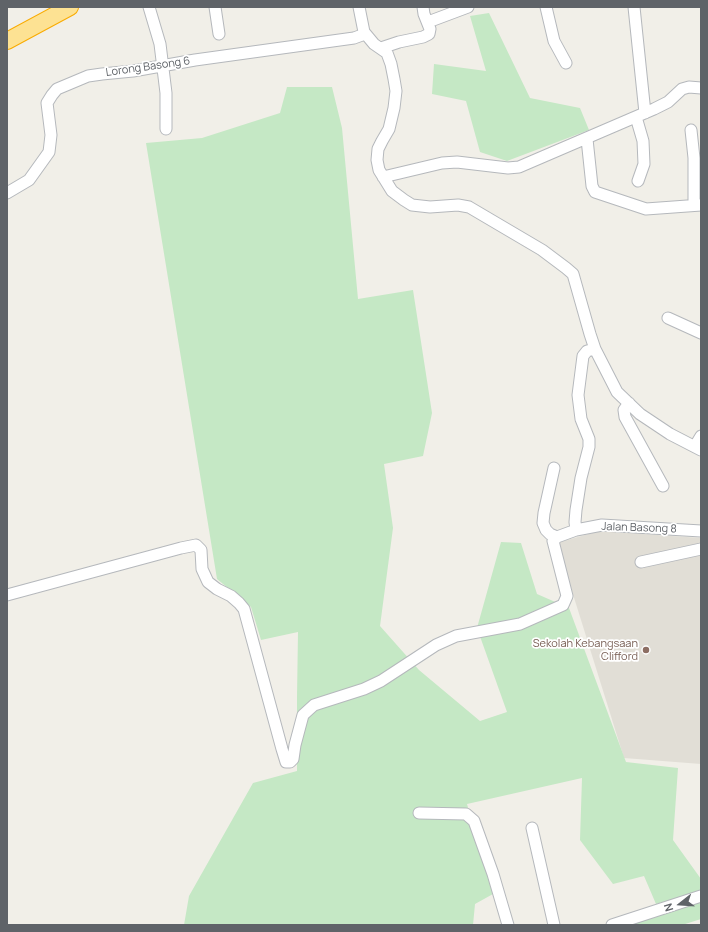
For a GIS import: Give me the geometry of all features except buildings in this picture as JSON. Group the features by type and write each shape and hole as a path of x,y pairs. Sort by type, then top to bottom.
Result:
{"highway":[{"path":"7,41 70,7"}],"street":[{"path":"149,7 160,44 166,93 166,129"},
{"path":"215,7 219,34"},
{"path":"360,7 365,34 374,44 387,53 392,64 396,91 394,108 389,129 378,150 377,160 379,170 392,191 412,205 430,207 458,205 469,207 542,250 573,274 595,349 617,392 640,414 670,434 698,448 701,436"},
{"path":"381,48 399,42 427,36 430,32 423,7"},
{"path":"428,22 468,7"},
{"path":"546,7 554,41 566,63"},
{"path":"634,7 644,164 638,181"},
{"name":"Lorong Basong 6","path":"7,193 29,180 49,152 50,135 48,103 57,89 88,76 133,71 210,58 354,38 365,34"},
{"path":"383,177 442,163 457,162 508,168 519,167 587,139 668,102 682,89 689,87 701,88"},
{"path":"587,139 592,186 595,192 646,209 698,205 691,130"},
{"path":"668,318 701,333"},
{"path":"576,530 576,510 581,478 589,447 589,439 581,419 578,395 583,356 587,351 595,349"},
{"path":"629,403 624,410 624,417 663,486"},
{"path":"7,595 196,545 200,550 202,569 208,582 231,596 244,609 282,749 286,762 290,762 293,759 303,715 314,705 364,689 381,681 436,645 456,636 520,624 563,605 566,596 553,541 557,537 550,534 546,530 544,523 544,513 554,468"},
{"name":"Jalan Basong 8","path":"557,537 576,530 602,525 701,531"},
{"path":"641,562 701,549"},
{"path":"419,813 466,814 474,821 491,866 508,925"},
{"path":"532,828 554,925"},
{"path":"612,925 701,896"}],"shaded area":[{"name":"Sekolah Kebangsaan Clifford","path":"599,531 701,538 701,764 624,758 557,543"}],"green space":[{"path":"489,13 530,98 580,108 589,130 507,161 480,152 466,101 432,94 434,64 486,71 470,16"},
{"path":"287,87 332,87 342,128 358,299 413,290 432,413 423,456 384,464 393,528 380,626 419,670 480,721 507,712 477,628 501,542 521,543 537,594 569,608 626,762 678,768 673,840 701,879 701,891 656,904 644,876 613,884 580,840 582,778 467,804 493,894 475,904 473,925 184,925 189,896 253,783 297,771 298,632 261,640 251,607 217,579 146,143 202,138 280,113"},
{"path":"701,900 701,919 682,925 626,925"}],"place":[{"name":"Sekolah Kebangsaan Clifford","path":"646,650"}]}
